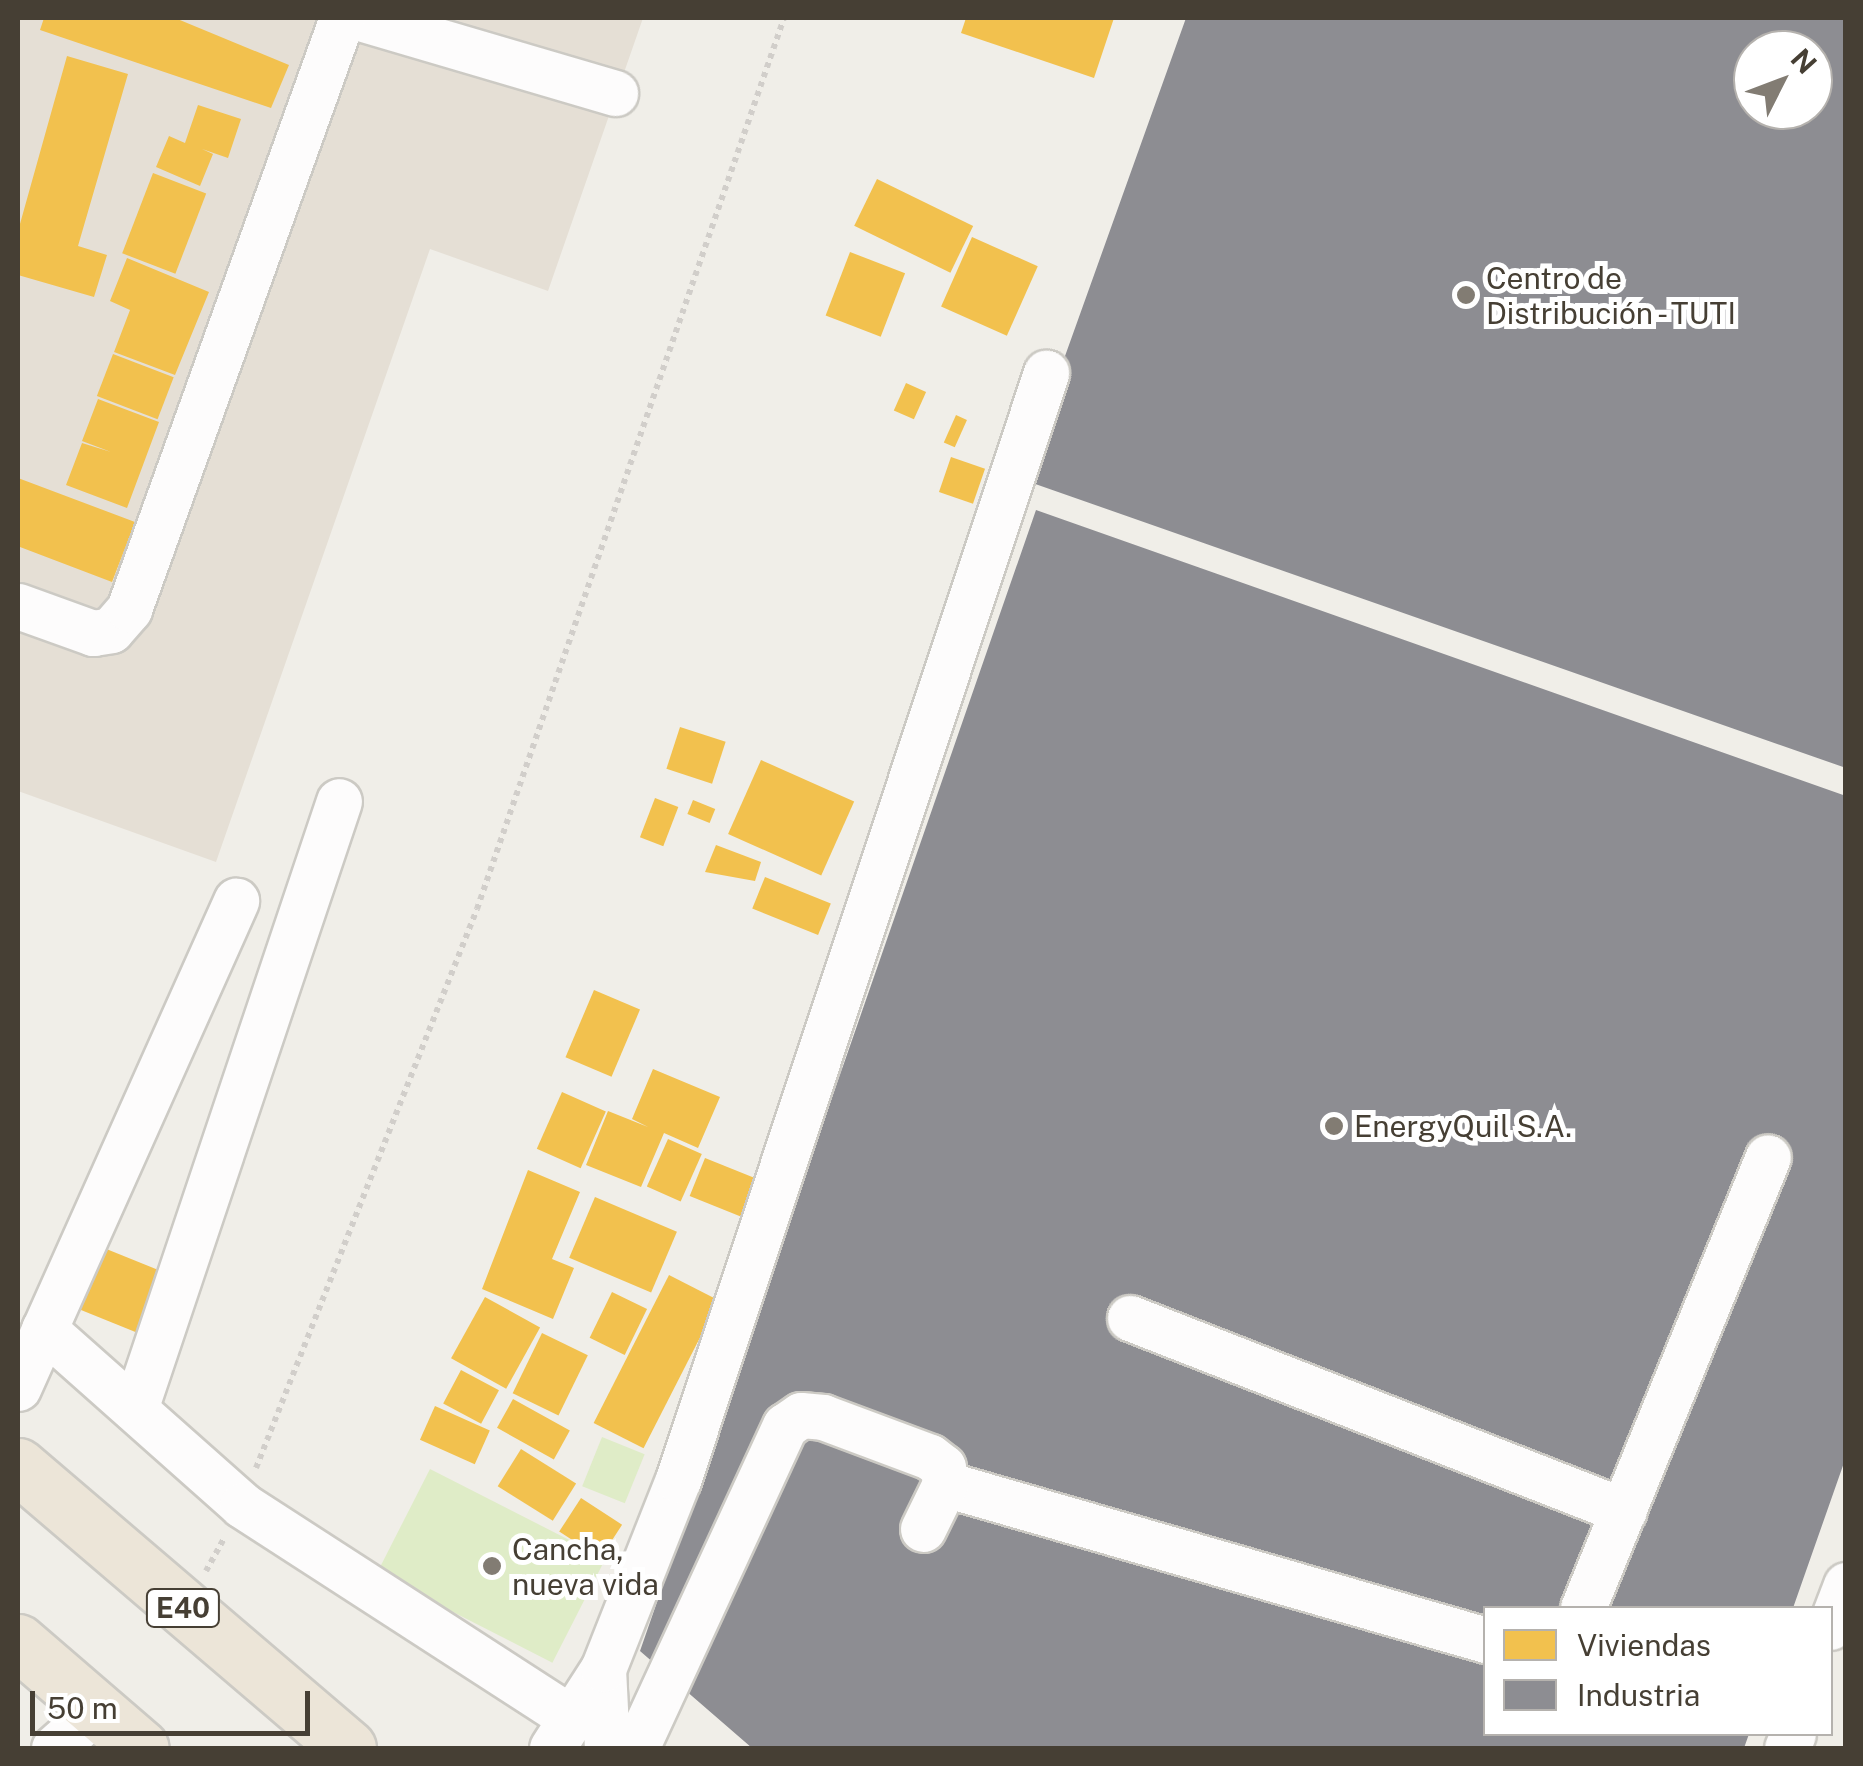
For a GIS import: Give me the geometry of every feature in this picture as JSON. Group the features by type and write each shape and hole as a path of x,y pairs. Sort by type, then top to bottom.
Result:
{"highway":[{"name":"E40","path":"18,1466 348,1748"},
{"path":"18,1642 141,1748"}],"street":[{"path":"18,606 93,633 112,630 129,609 342,18"},
{"path":"360,18 493,36 615,92"},
{"path":"44,1329 242,1505 562,1733 603,1669 678,1480 1046,373"},
{"path":"135,1409 339,802"},
{"path":"18,1388 236,901"},
{"path":"1584,1606 1768,1157"},
{"path":"1130,1318 1624,1511"},
{"path":"636,1748 785,1426 800,1415 823,1417 930,1456 943,1466 944,1484 923,1529"},
{"path":"944,1484 1483,1639"},
{"path":"1833,1619 1846,1585"},
{"path":"603,1669 607,1748"},
{"path":"54,1748 97,1710"}],"path":[{"path":"187,1611 242,1505 478,910 784,18"}],"shaded area":[{"path":"18,18 643,18 548,291 430,249 216,862 18,791"}],"green space":[{"path":"602,1437 645,1454 625,1503 582,1486"},
{"name":"Cancha, nueva vida","path":"430,1469 606,1558 552,1663 377,1573"}],"building: Viviendas":[{"path":"44,18 175,18 289,65 271,108 40,30"},
{"path":"966,18 1114,18 1094,78 961,33"},
{"path":"67,56 128,74 78,246 107,255 94,297 18,275 18,231"},
{"path":"198,105 241,119 228,158 202,149 213,154 200,186 156,167 169,136 185,143"},
{"path":"153,173 206,193 175,274 122,253"},
{"path":"877,179 973,226 950,273 854,226"},
{"path":"972,237 1038,266 1007,336 941,306"},
{"path":"850,252 905,273 881,337 826,315"},
{"path":"127,258 209,292 175,375 114,352 130,310 110,301"},
{"path":"113,354 174,377 158,419 97,396"},
{"path":"906,383 926,392 914,419 894,410"},
{"path":"98,399 159,422 127,508 66,485 82,443 111,452 82,441"},
{"path":"956,415 967,420 955,447 944,442"},
{"path":"951,457 985,469 973,504 939,492"},
{"path":"18,478 135,522 112,582 20,547 18,553"},
{"path":"680,727 726,742 712,784 666,769"},
{"path":"761,760 854,801 821,875 728,834"},
{"path":"655,798 678,807 663,846 640,837"},
{"path":"693,800 715,809 710,823 687,814"},
{"path":"716,845 761,862 755,881 705,872"},
{"path":"765,877 831,904 818,935 752,909"},
{"path":"594,990 640,1010 612,1077 565,1057"},
{"path":"653,1069 720,1097 698,1148 664,1133 641,1187 586,1165 608,1111 648,1127 632,1119"},
{"path":"562,1092 606,1112 581,1168 537,1149"},
{"path":"668,1139 702,1154 681,1202 647,1187"},
{"path":"705,1158 756,1179 741,1217 690,1196"},
{"path":"528,1170 580,1192 552,1259 574,1268 553,1319 482,1289"},
{"path":"595,1197 677,1232 651,1293 569,1258"},
{"path":"94,1244 172,1275 147,1337 69,1305"},
{"path":"669,1275 719,1300 644,1448 594,1423"},
{"path":"612,1292 647,1309 625,1355 590,1338"},
{"path":"485,1297 540,1328 506,1389 451,1358"},
{"path":"542,1333 588,1355 558,1416 513,1393"},
{"path":"461,1370 499,1390 481,1424 443,1404"},
{"path":"513,1399 570,1431 554,1459 497,1428"},
{"path":"435,1406 490,1430 475,1464 420,1440"},
{"path":"521,1449 576,1483 553,1521 498,1486"},
{"path":"581,1498 622,1525 600,1558 559,1532"}],"building: Industria":[{"name":"Centro de Distribución - TUTI","path":"1186,18 1846,18 1846,768 1021,479"},
{"name":"EnergyQuil S.A.","path":"1036,510 1846,796 1846,1457 1794,1606 1483,1606 1483,1736 1748,1736 1744,1748 752,1748 640,1651"}],"place":[{"name":"Centro de Distribución - TUTI","path":"1466,295"},
{"name":"EnergyQuil S.A.","path":"1334,1126"},
{"name":"Cancha, nueva vida","path":"492,1566"}]}
